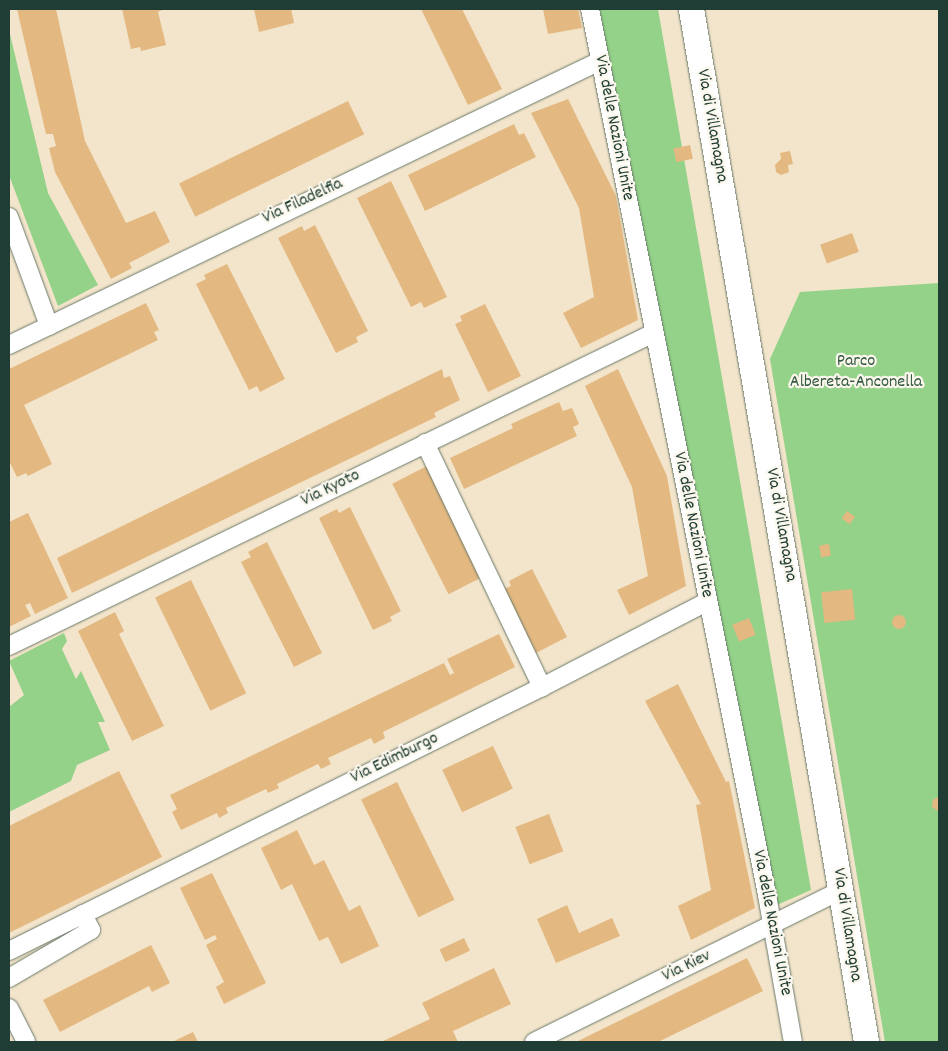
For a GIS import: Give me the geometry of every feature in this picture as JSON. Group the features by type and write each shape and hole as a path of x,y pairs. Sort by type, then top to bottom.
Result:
{"main road":[{"name":"Via di Villamagna","path":"691,9 866,1042"}],"street":[{"name":"Via delle Nazioni Unite","path":"590,9 707,602 773,924 793,1042"},
{"name":"Via Filadelfia","path":"9,346 600,61"},
{"path":"9,217 49,326"},
{"name":"Via Kyoto","path":"9,646 654,333"},
{"path":"425,443 542,688"},
{"name":"Via Edimburgo","path":"9,951 542,688 707,602"},
{"name":"Via Kiev","path":"534,1042 841,890"},
{"path":"9,978 91,930 83,914"},
{"path":"9,1008 26,1042"}],"green space":[{"path":"599,9 658,9 811,890 777,905"},
{"path":"9,30 48,193 98,285 58,306 9,175"},
{"name":"Parco Albereta-Anconella","path":"939,283 939,1042 885,1042 770,359 800,292"},
{"path":"64,633 67,641 62,649 76,679 81,671 105,722 98,722 110,750 77,765 71,781 9,812 9,707 24,695 9,661"}],"building":[{"path":"17,9 56,9 85,141 126,223 155,211 170,242 129,263 132,268 111,279 55,172 49,148 56,146 53,134 46,134"},
{"path":"122,9 164,9 158,12 166,45 141,51 140,47 131,49"},
{"path":"254,9 291,9 294,23 259,32"},
{"path":"421,9 462,9 502,89 468,105"},
{"path":"543,9 578,9 582,28 548,34"},
{"path":"568,99 616,196 638,320 581,348 563,313 594,297 579,208 531,113"},
{"path":"348,101 364,134 195,217 179,183"},
{"path":"514,124 519,135 524,133 536,157 425,211 408,175"},
{"path":"690,145 693,159 676,162 673,149"},
{"path":"790,151 793,164 788,165 789,172 781,175 776,172 775,165 781,159 780,153"},
{"path":"391,181 447,297 424,308 421,302 411,307 357,198"},
{"path":"315,225 368,331 356,337 358,342 336,353 278,238 302,226 304,231"},
{"path":"852,233 859,252 827,263 820,245"},
{"path":"227,264 285,379 260,392 257,386 249,390 196,284 206,279 204,275"},
{"path":"146,303 159,330 154,332 158,340 24,405 52,464 28,476 26,473 17,477 9,461 9,369"},
{"path":"485,304 521,376 488,392 455,324 462,321 460,316"},
{"path":"442,369 444,378 450,376 460,400 434,413 436,417 72,593 57,558"},
{"path":"618,369 667,476 686,586 629,615 617,590 648,576 632,487 585,386"},
{"path":"559,402 563,411 572,408 579,424 573,427 577,436 464,489 450,458 513,428 511,424"},
{"path":"427,466 483,576 449,594 392,484"},
{"path":"350,507 401,611 390,617 392,621 373,630 319,518 337,509 339,513"},
{"path":"847,511 855,517 850,524 842,518"},
{"path":"28,513 68,598 35,614 30,603 25,605 31,616 9,627 9,522"},
{"path":"267,542 322,653 294,667 241,562 251,557 248,552"},
{"path":"829,544 831,556 821,557 819,546"},
{"path":"532,569 567,637 536,653 504,589 511,586 509,581"},
{"path":"191,580 246,693 210,711 155,598"},
{"path":"852,589 855,620 824,623 821,592"},
{"path":"115,612 124,631 119,634 164,726 132,741 78,631"},
{"path":"896,615 902,615 906,622 902,629 896,629 892,625 892,619"},
{"path":"749,618 756,635 739,641 732,625"},
{"path":"499,634 515,667 383,732 385,738 374,744 371,738 328,758 331,764 321,769 318,764 277,784 279,788 268,793 266,789 226,808 228,813 219,818 217,813 181,830 172,812 177,809 170,795 444,663 450,675 454,673 447,659"},
{"path":"678,684 726,782 729,781 755,908 691,940 678,906 711,890 696,805 701,804 645,701"},
{"path":"493,746 513,789 462,812 442,770"},
{"path":"119,771 162,857 9,933 9,826"},
{"path":"397,782 454,900 418,917 361,800"},
{"path":"939,796 939,812 932,807 933,800"},
{"path":"549,814 563,851 530,864 515,827"},
{"path":"297,830 314,865 324,860 349,911 360,905 379,946 341,964 328,937 319,941 292,884 281,890 261,848"},
{"path":"212,873 266,983 224,1004 216,987 224,982 206,945 217,939 215,935 205,940 180,888"},
{"path":"567,905 579,933 612,918 620,936 556,963 537,919"},
{"path":"464,938 470,951 445,962 440,949"},
{"path":"151,945 170,983 152,992 149,986 60,1032 43,1000"},
{"path":"747,958 763,991 658,1042 576,1042"},
{"path":"494,968 511,1004 453,1031 458,1042 381,1042 430,1019 422,1003"},
{"path":"193,1032 198,1042 172,1042"}]}
